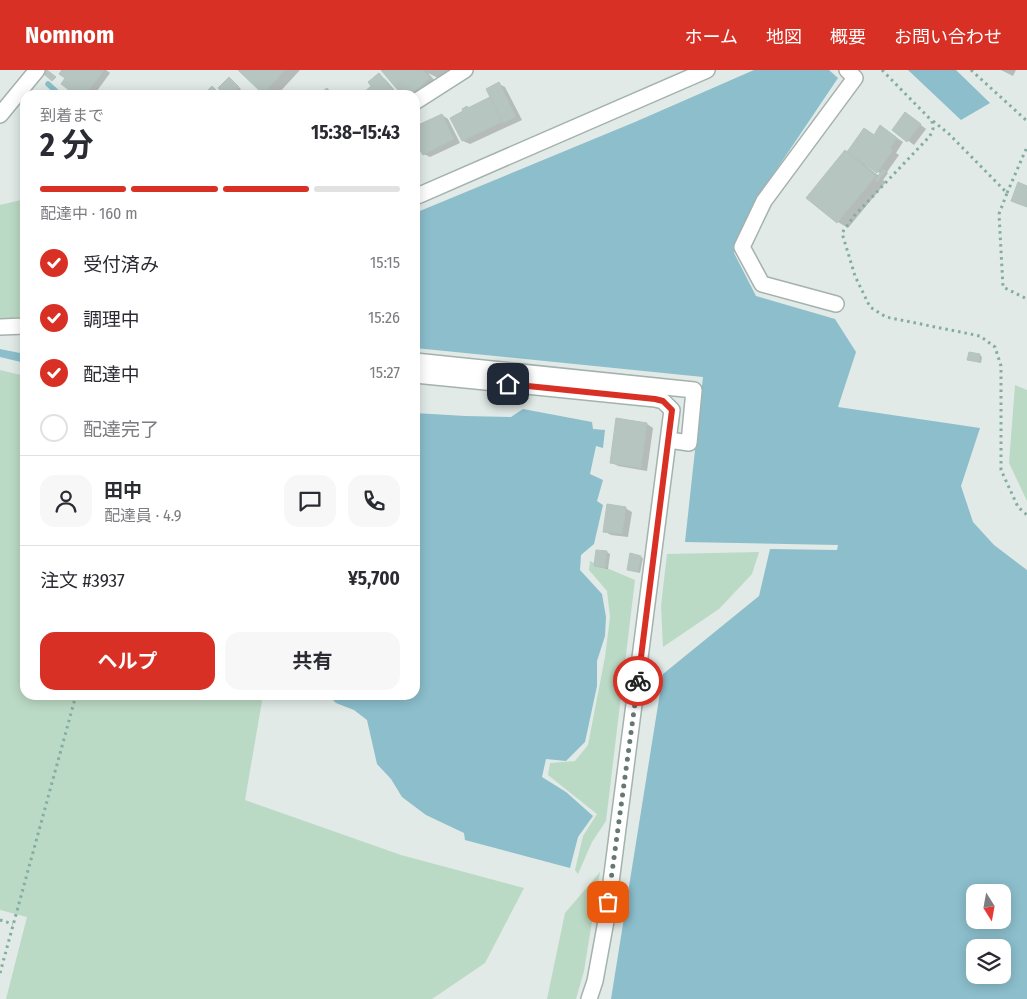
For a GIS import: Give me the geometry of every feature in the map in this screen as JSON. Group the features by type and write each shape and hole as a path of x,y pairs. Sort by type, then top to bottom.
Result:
{"street":[{"path":"21,90 38,70"},
{"path":"420,99 465,70"},
{"path":"420,195 707,70"},
{"path":"836,304 762,284 742,247 764,201 855,78 847,70"},
{"path":"0,115 20,91"},
{"path":"0,327 20,326"},
{"path":"420,362 694,390 689,442 669,440"},
{"path":"420,376 663,401 672,410 606,921 595,981 589,999"}],"path":[{"path":"882,70 932,121 950,134 1008,193"},
{"path":"971,70 1027,121"},
{"path":"932,121 933,130 930,136 854,216 842,233 854,276 870,307 886,317 980,336 995,347 1001,366 1001,470 1018,507 1027,515"},
{"path":"1027,147 999,214 1003,287 1027,299"},
{"path":"0,974 75,700"},
{"path":"0,920 13,924"}],"green space":[{"path":"20,200 20,317 0,319 0,205"},
{"path":"0,370 20,375 20,700 262,700 245,800 401,855 524,888 485,963 432,999 6,999 27,917 0,910"},
{"path":"1015,385 1027,390 1027,501 1009,463"},
{"path":"759,552 752,574 719,609 663,647 661,606 667,554"},
{"path":"590,561 635,580 606,821 592,842 578,874 575,870 583,836 597,814 548,775 550,763 575,761 588,745 605,657 610,617 607,591 589,570"},
{"path":"600,872 584,971 576,999 547,999 565,913"}],"water":[{"path":"754,70 829,70 838,78 758,197 734,253 756,296 835,319 856,352 838,407 980,428 961,486 973,522 994,545 1027,570 1027,999 611,999 663,674 759,596 770,549 837,550 838,545 685,542 703,377 420,349 420,211 635,122"},
{"path":"908,70 956,70 990,103 961,120"},
{"path":"0,349 20,353 20,362 0,357"},
{"path":"523,409 592,422 593,429 605,430 603,448 596,446 590,474 603,480 597,501 603,505 594,544 581,555 580,570 602,594 606,617 605,636 597,661 597,686 585,742 566,761 546,759 542,777 566,792 593,816 578,837 570,868 465,840 464,833 426,815 402,797 391,779 377,764 367,720 354,710 333,700 420,700 420,413 511,417"}],"building":[{"path":"47,70 56,77 52,81 44,74"},
{"path":"62,70 104,70 89,90 69,90 61,84 65,78 59,74"},
{"path":"238,70 285,70 267,90 259,90"},
{"path":"381,70 423,70 430,78 415,90 398,90"},
{"path":"379,73 393,90 366,90 371,86 368,82"},
{"path":"229,77 239,87 236,90 220,90 218,88"},
{"path":"499,82 516,117 503,123 486,89"},
{"path":"212,86 216,90 208,90"},
{"path":"490,97 502,122 462,141 450,118 463,111 462,109 467,106 468,108"},
{"path":"905,112 921,124 907,142 892,130"},
{"path":"442,114 454,139 423,155 420,150 420,124"},
{"path":"880,125 897,138 890,148 893,150 877,173 847,152 864,128 874,135"},
{"path":"845,150 876,176 837,223 806,198"},
{"path":"883,169 886,171 877,182 875,180"},
{"path":"1018,182 1027,186 1027,207 1011,201"},
{"path":"969,352 980,354 979,362 967,360"},
{"path":"616,418 647,423 641,468 610,463"},
{"path":"607,504 626,507 622,534 603,532"},
{"path":"596,550 607,551 605,568 594,566"},
{"path":"630,553 641,556 638,572 627,570"}],"waterway":[{"path":"48,84 55,90"}],"way so far":[{"path":"608,902 638,681"}],"route":[{"path":"508,384 655,399 663,401 672,410 638,681"}]}
